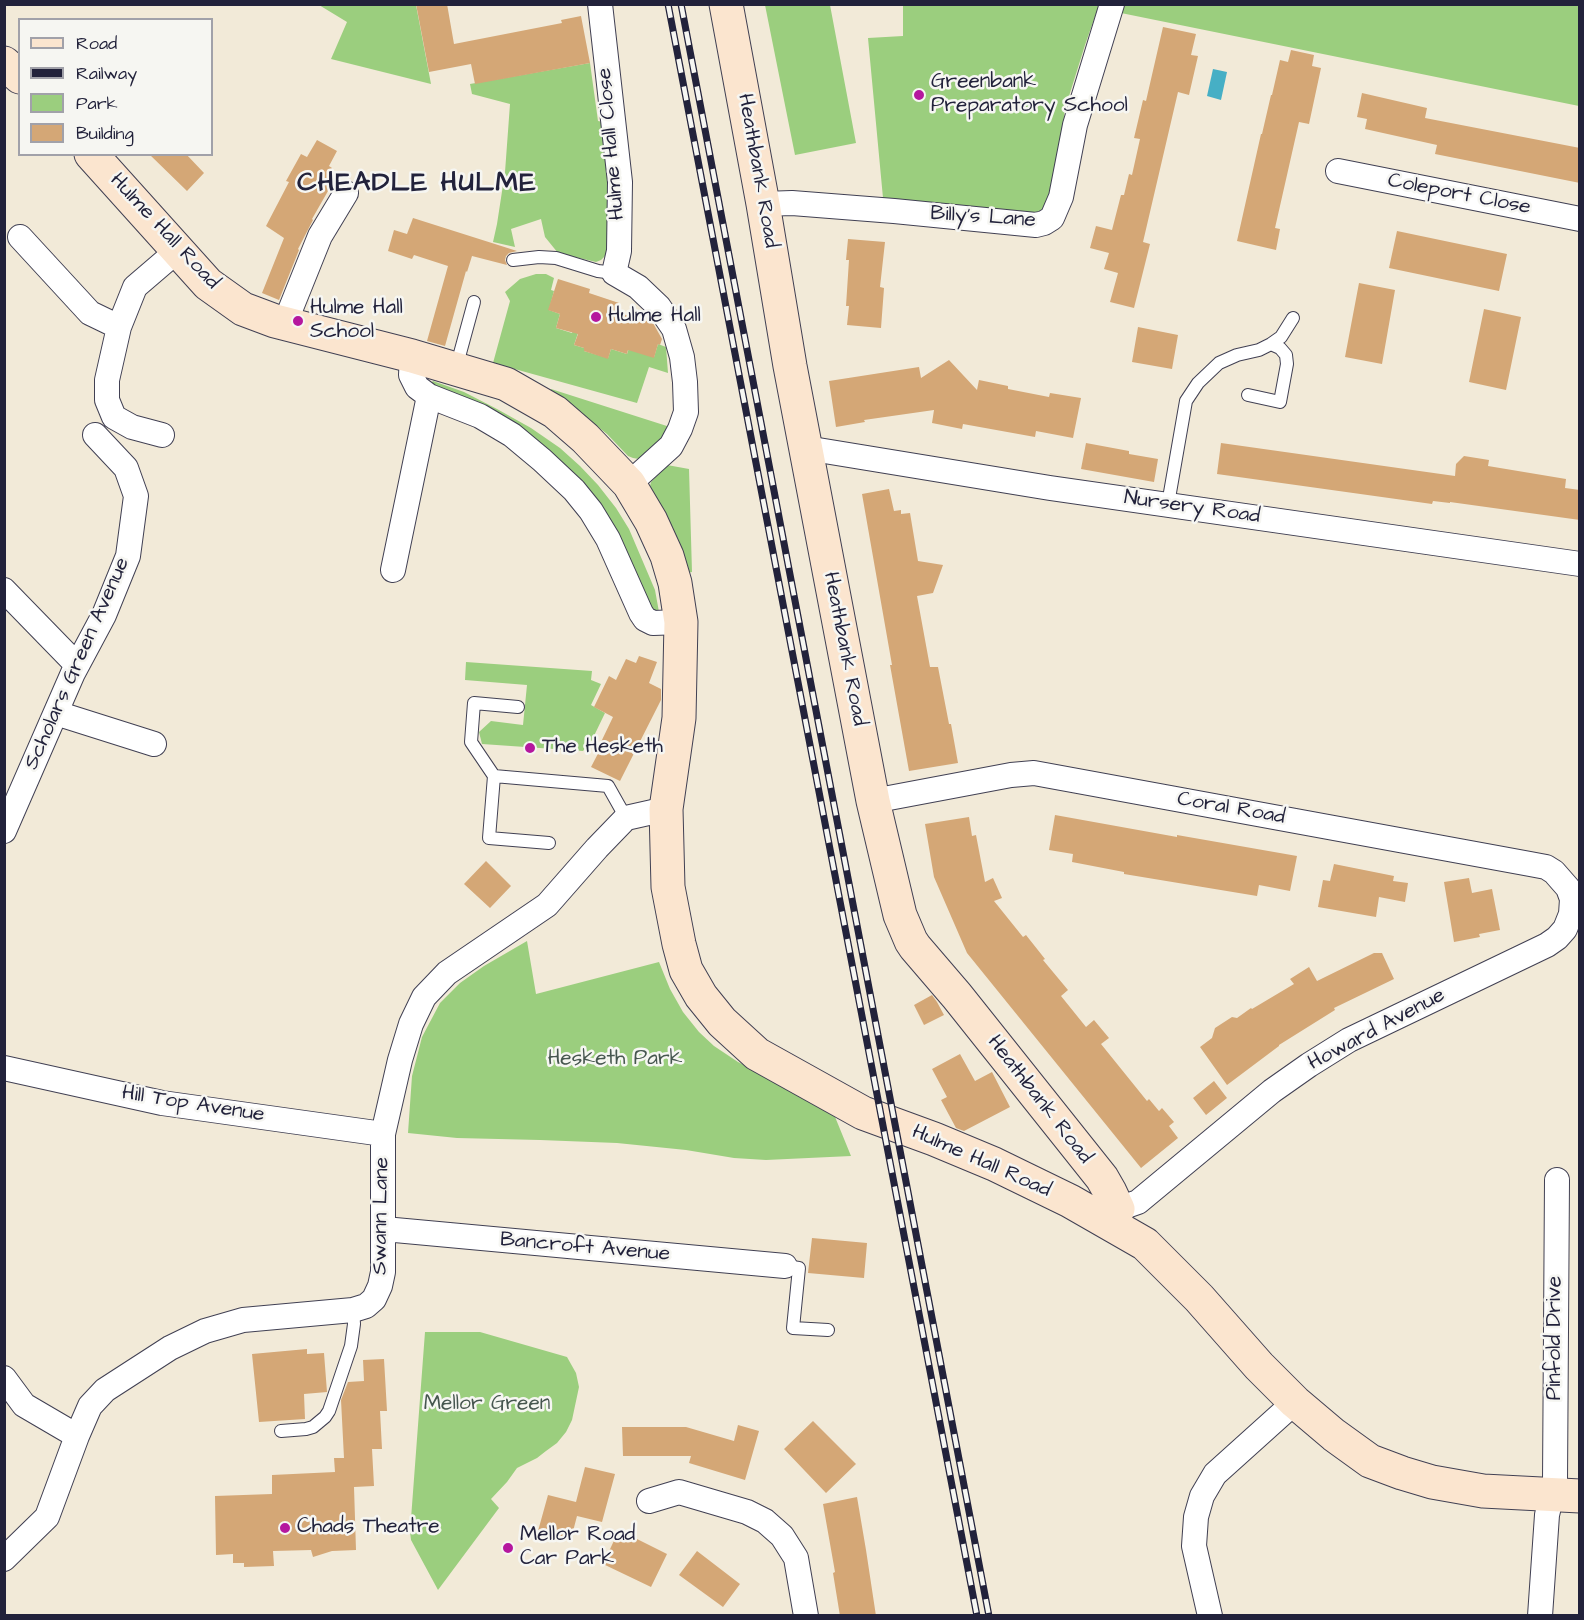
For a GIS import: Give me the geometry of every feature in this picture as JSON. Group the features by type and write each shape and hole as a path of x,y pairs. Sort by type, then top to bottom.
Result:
{"main road":[{"name":"Heathbank Road","path":"726,4 764,204 806,448 873,801 900,915 911,941 1102,1178 1115,1216"},
{"path":"4,63 18,75"},
{"name":"Hulme Hall Road","path":"93,156 208,284 243,309 285,323 456,368 506,384 555,412 585,438 628,484 651,521 667,556 675,584 681,622 679,718 666,809 668,887 679,944 686,970 700,996 722,1022 757,1054 863,1113 934,1139 1115,1216 1198,1298 1295,1402 1334,1435 1370,1461 1432,1482 1483,1491 1565,1496"}],"street":[{"name":"Hulme Hall Close","path":"600,4 620,182 619,252 614,273"},
{"name":"Billy's Lane","path":"764,204 792,203 1036,225 1044,223 1052,218 1061,197 1075,125 1113,4"},
{"name":"Coleport Close","path":"1338,171 1580,219"},
{"path":"285,323 320,236 346,193"},
{"path":"20,237 90,313 119,327"},
{"path":"162,435 132,427 114,417 107,400 107,380 119,327 135,288 177,251"},
{"path":"614,273 638,287 659,307 674,329 682,357 685,382 686,412 680,429 670,446 628,484"},
{"path":"412,356 411,375 417,387 429,396 480,416 512,435 574,490 591,511 608,539 645,619 653,623 681,622"},
{"path":"393,570 429,396"},
{"name":"Scholars Green Avenue","path":"4,831 77,664 104,615 128,556 136,496 126,468 95,435"},
{"name":"Nursery Road","path":"806,448 1050,488 1580,564"},
{"path":"4,590 77,664"},
{"path":"56,713 154,744"},
{"name":"Coral Road","path":"873,801 1011,775 1034,773 1546,867 1562,880 1576,899"},
{"path":"626,818 666,809"},
{"name":"Swann Lane","path":"4,1559 47,1516 90,1406 105,1390 170,1348 205,1331 243,1320 353,1310 366,1306 374,1299 383,1272 383,1134 400,1060 411,1024 424,997 447,973 548,905 626,818"},
{"name":"Howard Avenue","path":"1115,1216 1138,1202 1272,1091 1309,1065 1349,1040 1547,945 1565,929 1576,899"},
{"name":"Hill Top Avenue","path":"4,1068 162,1103 383,1134"},
{"name":"Pinfold Drive","path":"1540,1616 1546,1515 1565,1496 1555,1480 1557,1180"},
{"name":"Bancroft Avenue","path":"384,1229 785,1266"},
{"path":"4,1378 24,1406 77,1436"},
{"path":"1210,1616 1194,1546 1196,1516 1202,1496 1215,1473 1295,1402"},
{"path":"649,1501 679,1492 747,1512 765,1521 782,1536 796,1558 806,1616"}],"lane":[{"path":"513,260 556,258 598,271 614,273"},
{"path":"456,368 474,302"},
{"path":"1168,504 1186,401 1198,383 1219,363 1271,344 1281,337 1293,318"},
{"path":"1248,395 1280,402 1287,364 1286,355 1280,348 1271,344"},
{"path":"518,706 474,703 471,742 494,776 489,838 549,843"},
{"path":"494,776 608,786 626,818"},
{"path":"785,1266 799,1268 793,1328 828,1330"},
{"path":"281,1431 306,1430 313,1427 329,1412 351,1346 353,1310"}],"green space":[{"path":"1124,4 1579,5 1579,106 1121,13"},
{"path":"319,5 416,5 431,84 331,59 347,22"},
{"path":"765,5 830,5 856,143 795,155"},
{"name":"Greenbank Preparatory School","path":"903,5 1099,5 1065,109 1057,174 1044,209 1035,213 883,198 868,38 903,36"},
{"path":"590,63 598,121 603,122 608,159 610,249 608,253 596,262 558,253 545,237 541,219 511,229 515,247 493,242 505,172 510,104 472,94 470,84"},
{"path":"536,274 546,274 554,278 551,290 554,291 549,310 560,314 556,328 572,333 577,320 582,321 574,345 584,348 584,351 608,358 611,349 627,354 630,345 654,357 658,344 666,347 668,373 649,367 637,403 493,363 510,301 505,292 520,279"},
{"path":"433,381 464,392 531,428 560,448 580,466 616,508 629,529 655,590 659,612 652,610 613,526 435,388 431,383"},
{"path":"551,389 670,427 644,456 639,459 633,458 579,412 550,393"},
{"path":"667,465 689,469 692,572 687,573 673,529 650,486"},
{"path":"466,662 592,671 591,680 601,684 591,705 605,713 592,740 583,751 482,744 479,732 491,721 523,725 527,685 465,680"},
{"name":"Hesketh Park","path":"527,941 536,994 659,962 683,1012 699,1032 714,1046 738,1062 831,1107 851,1156 766,1160 617,1143 457,1138 408,1133 412,1076 422,1037 440,1003 460,983"},
{"name":"Mellor Green","path":"425,1332 480,1332 567,1357 576,1373 579,1387 572,1420 566,1432 557,1443 537,1458 517,1468 491,1499 499,1508 438,1590 411,1540 410,1532"}],"water":[{"path":"1213,69 1227,72 1221,100 1207,96"}],"building":[{"path":"416,4 447,4 454,44 562,23 561,20 581,16 590,63 475,84 471,64 429,72"},
{"path":"1163,27 1196,34 1191,55 1198,56 1189,95 1178,92 1143,242 1150,244 1134,308 1110,302 1118,273 1104,269 1109,253 1090,248 1096,226 1112,230 1121,195 1124,195 1129,174 1132,175 1140,139 1134,138 1143,100 1146,101"},
{"path":"1291,50 1314,55 1312,66 1321,68 1309,124 1299,122 1275,228 1280,229 1276,250 1237,241 1280,60 1288,62"},
{"path":"1362,93 1427,108 1425,118 1580,148 1580,183 1435,154 1437,145 1365,129 1367,119 1357,117"},
{"path":"317,140 337,151 329,166 332,168 329,173 336,177 298,249 279,300 262,293 284,238 266,226 301,154 307,157"},
{"path":"151,156 188,156 204,173 187,191"},
{"path":"413,218 517,251 506,256 507,265 472,256 445,346 427,341 448,266 414,255 412,259 388,251 394,230 407,234"},
{"path":"1397,231 1507,254 1499,291 1389,268"},
{"path":"848,239 885,242 880,287 884,288 881,328 847,325"},
{"name":"Hulme Hall","path":"558,279 590,289 589,293 619,303 616,312 653,323 662,339 654,358 628,350 627,354 611,349 608,359 574,345 578,334 556,328 560,314 548,310"},
{"path":"1359,283 1395,290 1382,364 1345,357"},
{"path":"1484,309 1521,317 1506,390 1469,382"},
{"path":"1138,327 1178,335 1172,369 1132,362"},
{"path":"949,360 977,390 979,380 1008,386 1008,389 1049,397 1050,393 1081,398 1073,438 1036,431 1035,437 963,424 962,429 932,423 934,410 864,420 865,422 836,427 829,381 919,367 921,378"},
{"path":"1086,443 1158,459 1154,482 1081,469"},
{"path":"1221,443 1455,476 1456,464 1464,456 1489,460 1488,466 1566,479 1565,488 1580,490 1580,520 1450,502 1433,501 1432,504 1217,474"},
{"path":"889,489 894,511 901,510 901,514 910,513 918,561 943,565 933,593 917,596 930,667 938,667 958,763 909,771 862,494"},
{"path":"639,656 657,662 649,683 661,689 661,700 620,781 591,767 613,717 594,707 609,676 616,680 626,659 636,663"},
{"path":"1055,815 1297,856 1290,891 1259,885 1257,896 1124,874 1124,872 1072,862 1073,854 1049,850"},
{"path":"969,817 972,836 976,835 985,882 993,878 1002,898 994,901 1023,937 1026,935 1068,990 1061,996 1086,1027 1094,1020 1109,1038 1101,1044 1147,1101 1149,1099 1159,1111 1162,1108 1174,1122 1169,1126 1178,1138 1141,1168 967,953 934,877 925,824"},
{"path":"486,861 511,886 490,908 464,884"},
{"path":"1334,864 1394,876 1393,881 1408,883 1405,902 1379,897 1376,917 1318,907 1323,880 1330,881"},
{"path":"1469,878 1472,893 1492,889 1500,930 1454,942 1444,882"},
{"path":"1374,953 1382,953 1394,979 1334,1008 1335,1010 1279,1045 1227,1085 1200,1047 1212,1038 1215,1028 1232,1017 1237,1018 1294,984 1290,979 1309,967 1317,981"},
{"path":"932,995 944,1015 924,1025 914,1005"},
{"path":"960,1054 975,1081 992,1072 1010,1107 964,1131 956,1128 941,1100 947,1097 932,1069"},
{"path":"1214,1081 1227,1098 1206,1115 1193,1098"},
{"path":"812,1238 867,1243 864,1278 808,1273"},
{"path":"307,1349 307,1354 324,1353 327,1392 304,1394 305,1419 259,1422 252,1354"},
{"path":"384,1359 387,1411 380,1411 382,1449 372,1449 374,1486 354,1487 356,1550 332,1551 313,1557 311,1550 273,1551 274,1566 244,1567 244,1563 233,1563 233,1554 216,1555 215,1496 272,1494 272,1475 335,1472 334,1458 344,1458 341,1400 348,1382 364,1381 363,1360"},
{"path":"813,1421 856,1464 826,1493 784,1449"},
{"path":"738,1425 759,1431 745,1480 689,1463 691,1456 623,1456 622,1427 686,1427 734,1441"},
{"path":"585,1467 615,1474 602,1522 577,1516 571,1539 538,1531 548,1495 576,1502"},
{"path":"857,1497 876,1616 840,1616 833,1573 835,1572 823,1504"},
{"path":"619,1530 667,1554 651,1587 603,1564"},
{"path":"697,1551 740,1584 723,1607 679,1575"}],"railway":[{"path":"668,4 977,1616"},
{"path":"681,4 989,1616"}],"place":[{"name":"Greenbank Preparatory School","path":"919,95"},
{"name":"Hulme Hall","path":"596,317"},
{"name":"Hulme Hall School","path":"298,321"},
{"name":"The Hesketh","path":"530,748"},
{"name":"Chads Theatre","path":"285,1528"},
{"name":"Mellor Road Car Park","path":"508,1548"}],"district":[{"name":"CHEADLE HULME","path":"417,184"}]}
